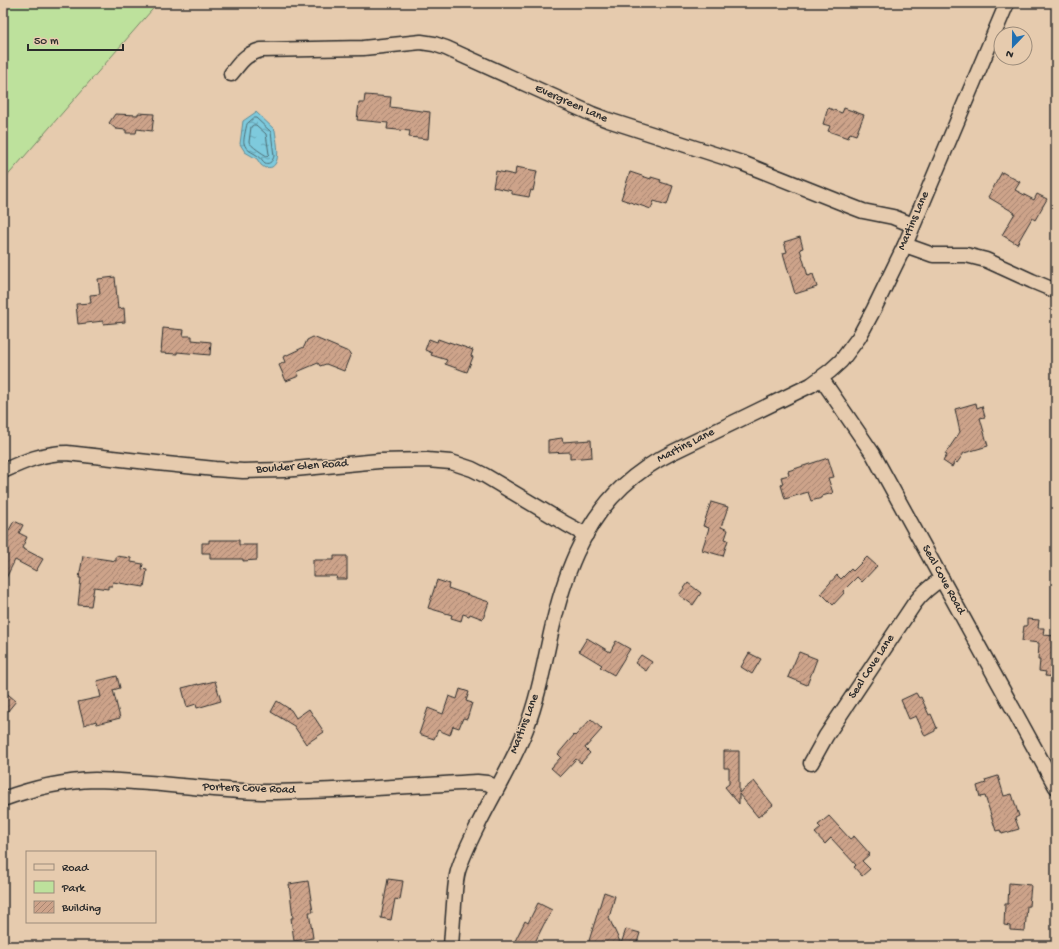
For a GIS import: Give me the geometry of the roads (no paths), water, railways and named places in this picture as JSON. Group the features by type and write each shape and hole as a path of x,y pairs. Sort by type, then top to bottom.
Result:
{"street":[{"name":"Martins Lane","path":"451,946 458,870 467,848 519,745 531,716 559,600 571,566 597,516 614,495 632,478 654,463 687,444 794,394 821,378 841,361 859,337 887,285 1007,3"},
{"name":"Evergreen Lane","path":"231,74 245,56 252,52 261,50 363,48 421,42 434,44 446,48 592,114 729,159 857,208 894,217 913,225"},
{"path":"905,244 933,255 966,255 986,260 1056,291"},
{"name":"Seal Cove Road","path":"821,378 873,454 1056,787"},
{"name":"Boulder Glen Road","path":"3,471 21,462 41,455 67,452 172,465 243,471 284,470 379,460 441,460 460,465 484,475 586,535"},
{"name":"Seal Cove Lane","path":"811,763 826,736 914,604 924,591 942,579"},
{"name":"Porters Cove Road","path":"3,799 42,787 96,780 261,792 477,782 497,788"}],"water":[{"path":"256,112 275,130 278,155 275,164 271,167 265,168 257,159 245,152 240,144 243,121"}]}
